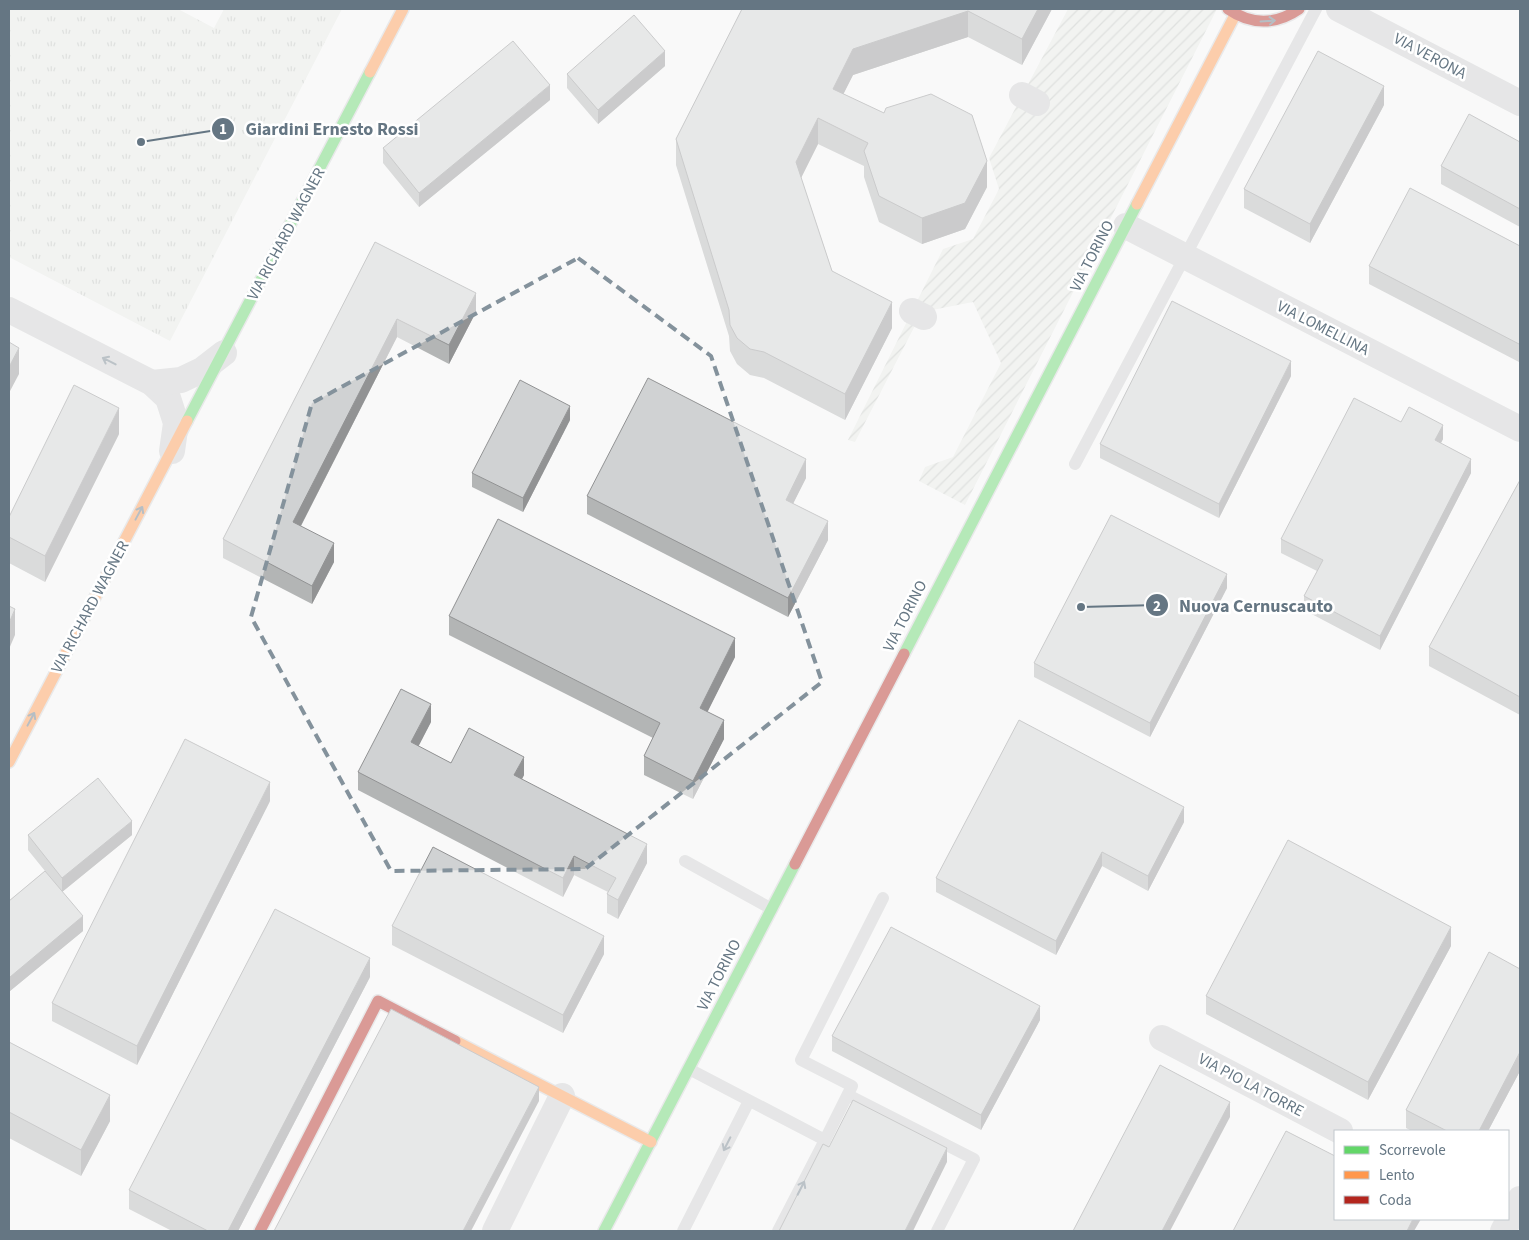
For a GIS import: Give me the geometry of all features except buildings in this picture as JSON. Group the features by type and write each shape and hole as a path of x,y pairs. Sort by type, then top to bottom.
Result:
{"street":[{"name":"VIA RICHARD WAGNER","path":"9,762 403,9"},
{"name":"VIA TORINO","path":"604,1231 1126,226 1231,12 1249,20 1264,23 1279,20 1299,9"},
{"name":"VIA VERONA","path":"1340,9 1520,104"},
{"name":"VIA LOMELLINA","path":"1126,226 1520,429"},
{"path":"9,310 152,383"},
{"name":"VIA RICHARD WAGNER","path":"152,383 181,380 202,370 224,352"},
{"name":"VIA RICHARD WAGNER","path":"152,383 168,398 176,423 172,452"},
{"path":"260,1231 378,1001 651,1142"},
{"name":"VIA PIO LA TORRE","path":"1162,1038 1338,1130"},
{"path":"494,1231 562,1096"}],"lane":[{"path":"1076,464 1316,9"},
{"path":"685,861 772,909"},
{"path":"778,1231 852,1086 801,1060 883,898"},
{"path":"688,1069 825,1140"},
{"path":"848,1095 974,1159 937,1231"},
{"path":"683,1231 749,1101"}],"highlighted area":[{"path":"578,258 711,356 822,682 585,869 391,871 251,617 312,403"}],"green space":[{"path":"9,9 178,9 214,28 224,9 342,9 170,341 9,257"},
{"path":"1068,9 1217,9 965,505 919,481 925,467 953,457 1001,363 973,302 922,312 855,442 848,440 943,249 973,239 999,189 989,158"}],"traffic: fast":[{"path":"187,421 370,72"},
{"path":"904,654 1137,204"},
{"path":"604,1231 795,864"}],"traffic: slow":[{"path":"370,72 403,9"},
{"path":"1137,204 1235,15"},
{"path":"9,762 187,421"},
{"path":"455,1041 651,1142"}],"traffic: jam":[{"path":"1228,9 1246,18 1263,21 1281,18 1299,9"},
{"path":"795,864 904,654"},
{"path":"260,1231 378,1001 455,1041"}],"place":[{"name":"Giardini Ernesto Rossi","path":"141,142"},
{"name":"Nuova Cernuscauto","path":"1081,607"}]}
